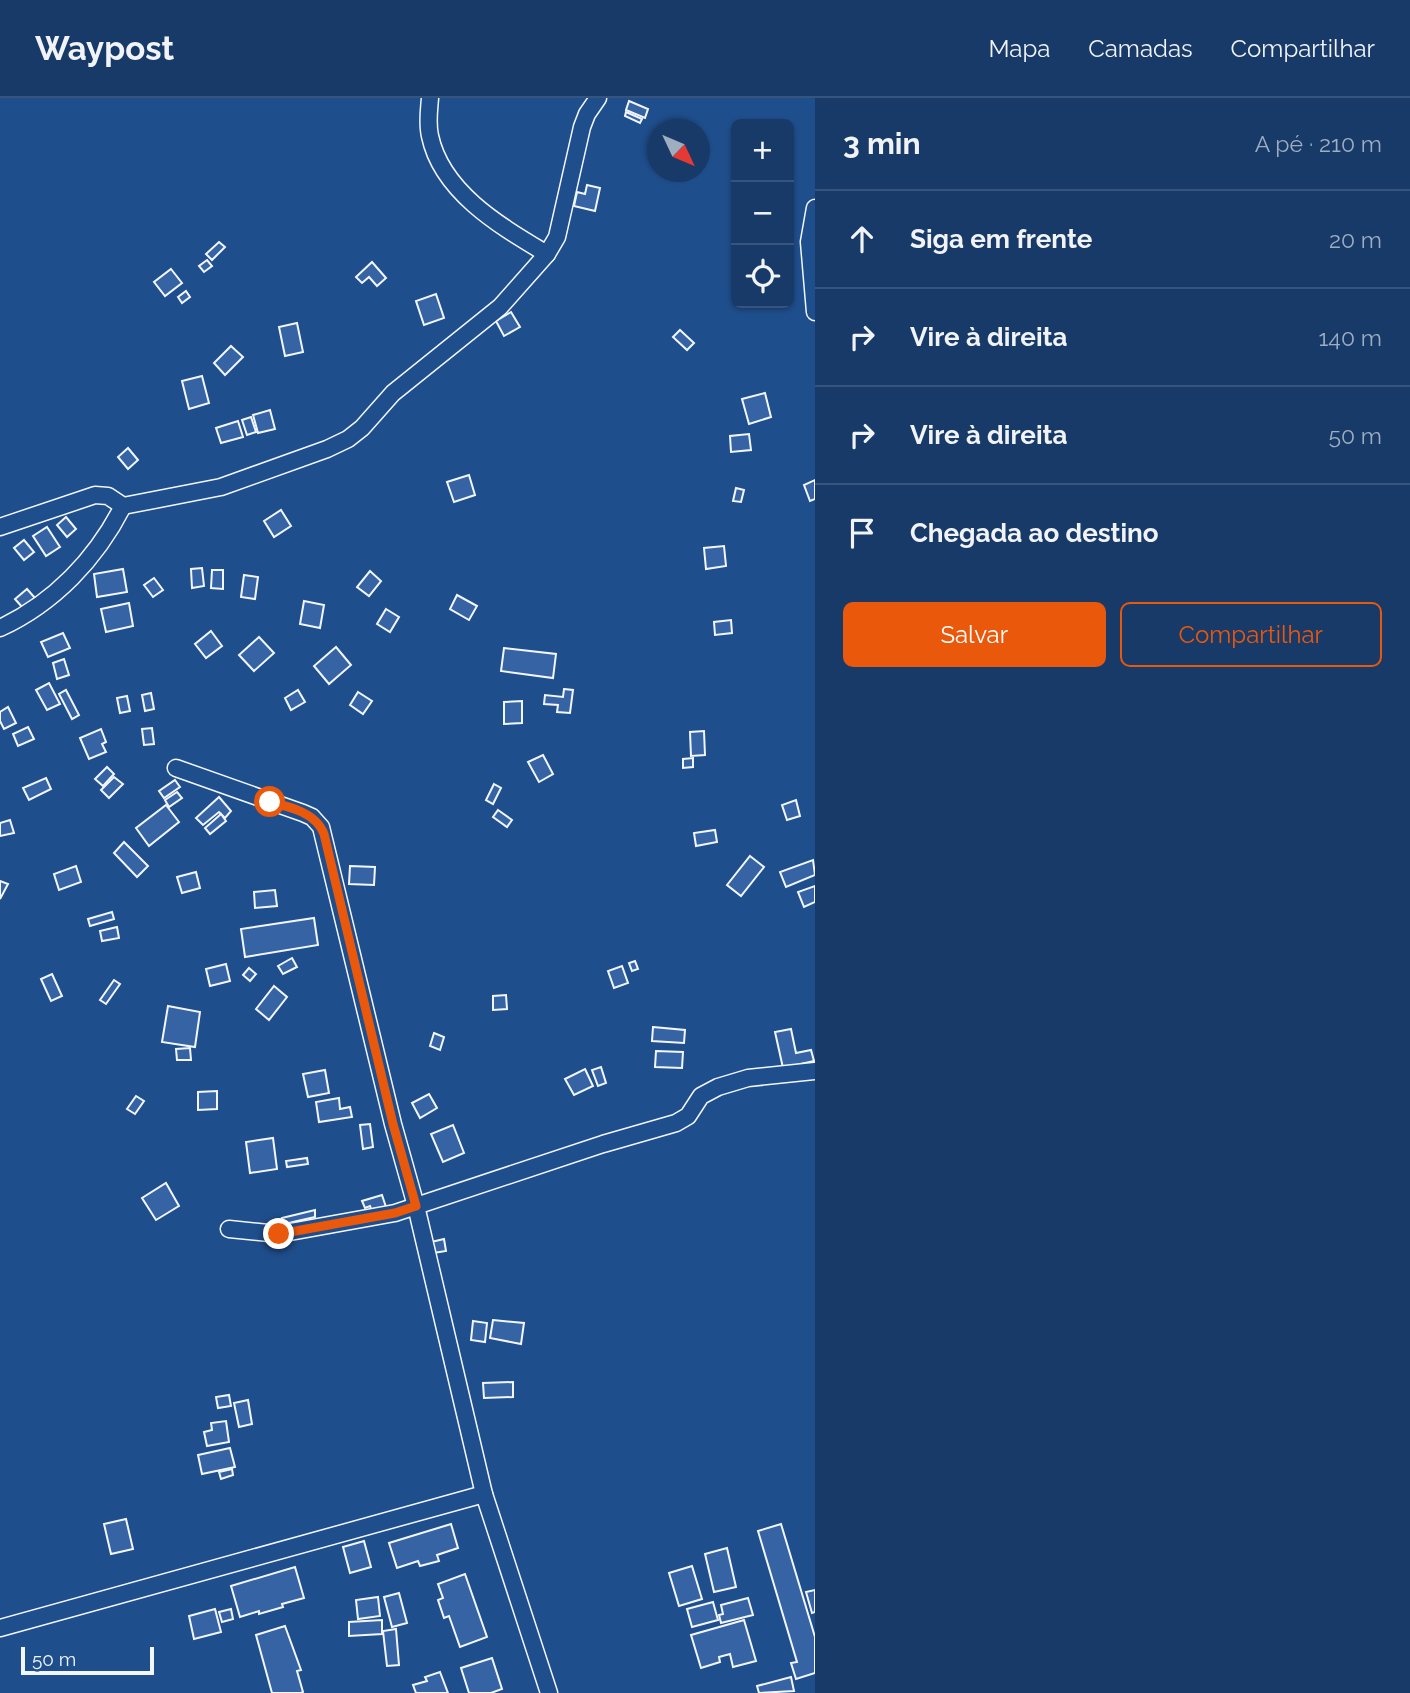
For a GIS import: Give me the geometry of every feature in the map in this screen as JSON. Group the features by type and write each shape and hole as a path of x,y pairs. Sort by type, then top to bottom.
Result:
{"street":[{"path":"430,98 430,136 433,149 446,171 468,200 490,220 547,254"},
{"path":"0,527 94,495 108,496 123,506 221,487 327,450 348,439 362,428 393,393 500,307 547,254 557,237 582,127 598,98"},
{"path":"815,208 810,242 815,312"},
{"path":"0,628 12,623 75,576 111,529 123,506"},
{"path":"176,768 303,813 312,817 321,827 396,1135 416,1206 484,1494 549,1693"},
{"path":"229,1229 279,1234 395,1213 603,1144 676,1123 688,1116 702,1096 718,1087 748,1078 815,1070"},
{"path":"0,1628 484,1494"}],"building":[{"path":"629,101 648,109 645,118 626,110"},
{"path":"626,112 642,119 640,123 625,116"},
{"path":"587,185 600,188 595,211 574,206 577,192 585,194"},
{"path":"219,242 225,247 212,260 206,254"},
{"path":"207,260 212,266 204,272 199,266"},
{"path":"372,262 386,278 377,286 369,277 362,283 356,277"},
{"path":"171,269 182,283 165,296 154,282"},
{"path":"186,291 190,297 182,303 178,297"},
{"path":"436,294 444,318 424,325 416,301"},
{"path":"511,312 520,327 504,336 496,321"},
{"path":"297,323 303,352 285,356 279,327"},
{"path":"680,330 694,343 687,350 673,337"},
{"path":"231,346 243,357 225,375 214,363"},
{"path":"202,376 209,403 189,409 182,381"},
{"path":"765,393 771,417 749,424 742,399"},
{"path":"270,410 275,429 258,433 253,415"},
{"path":"251,417 256,432 247,435 242,420"},
{"path":"238,421 243,437 221,443 216,428"},
{"path":"749,434 751,450 731,452 730,436"},
{"path":"128,448 138,460 128,469 118,457"},
{"path":"469,475 475,495 454,502 447,482"},
{"path":"815,480 815,499 810,501 804,485"},
{"path":"736,488 744,490 741,502 733,501"},
{"path":"281,510 291,526 274,537 264,521"},
{"path":"66,517 76,529 67,537 57,525"},
{"path":"47,527 60,547 46,556 33,536"},
{"path":"24,540 34,552 24,560 14,548"},
{"path":"724,546 726,566 706,569 704,548"},
{"path":"202,568 204,586 192,588 191,569"},
{"path":"123,569 127,592 97,597 94,574"},
{"path":"212,570 223,570 223,589 211,588"},
{"path":"370,571 381,581 369,596 357,587"},
{"path":"244,575 258,577 255,599 241,597"},
{"path":"154,578 163,590 153,597 144,585"},
{"path":"27,589 35,598 23,608 15,599"},
{"path":"457,595 477,606 469,620 450,609"},
{"path":"304,601 324,605 320,628 300,624"},
{"path":"129,603 133,626 106,632 101,609"},
{"path":"386,609 399,617 390,632 377,624"},
{"path":"731,620 732,633 715,635 714,622"},
{"path":"211,631 222,646 206,658 195,644"},
{"path":"63,633 70,648 48,657 41,642"},
{"path":"259,637 274,653 254,671 239,655"},
{"path":"336,647 351,665 329,684 314,666"},
{"path":"504,648 556,654 553,678 501,671"},
{"path":"64,659 69,675 57,679 53,663"},
{"path":"49,683 60,704 47,710 36,690"},
{"path":"564,689 573,690 570,713 557,712 558,705 544,704 545,695 563,697"},
{"path":"66,690 79,715 72,719 59,694"},
{"path":"298,690 305,702 291,710 285,698"},
{"path":"358,692 372,701 363,714 350,705"},
{"path":"151,693 154,709 145,711 142,695"},
{"path":"127,696 130,711 120,713 117,698"},
{"path":"522,701 522,723 504,724 504,702"},
{"path":"8,707 16,723 4,729 0,712"},
{"path":"28,727 34,739 18,746 13,734"},
{"path":"152,728 154,744 144,745 142,729"},
{"path":"101,729 106,742 102,744 106,752 89,759 80,738"},
{"path":"704,731 705,755 691,756 690,732"},
{"path":"543,755 553,774 539,782 528,762"},
{"path":"693,758 693,767 683,768 683,759"},
{"path":"107,767 114,774 103,786 95,779"},
{"path":"114,777 123,784 109,798 101,790"},
{"path":"46,778 51,789 29,800 23,788"},
{"path":"175,780 180,787 164,798 159,791"},
{"path":"494,784 501,788 493,804 486,800"},
{"path":"177,792 182,798 169,807 165,800"},
{"path":"219,797 231,811 225,818 219,812 203,825 196,818"},
{"path":"796,800 800,816 787,820 782,805"},
{"path":"166,805 179,822 149,846 136,828"},
{"path":"498,810 512,820 507,827 493,817"},
{"path":"221,814 226,821 210,834 205,828"},
{"path":"10,820 14,833 0,836 0,823"},
{"path":"715,830 717,842 696,846 694,833"},
{"path":"124,842 148,866 137,877 114,853"},
{"path":"750,856 764,867 741,896 727,885"},
{"path":"813,860 815,875 786,887 780,872"},
{"path":"76,866 81,882 59,890 54,874"},
{"path":"350,866 375,867 374,885 349,884"},
{"path":"196,872 200,888 182,893 177,877"},
{"path":"0,881 8,884 0,899"},
{"path":"815,886 815,902 804,907 798,892"},
{"path":"275,890 277,906 255,908 254,892"},
{"path":"112,912 114,919 90,926 88,919"},
{"path":"314,918 318,945 245,957 241,929"},
{"path":"117,927 119,938 102,941 100,931"},
{"path":"292,958 297,967 283,974 278,966"},
{"path":"635,961 638,969 632,971 629,963"},
{"path":"226,964 230,981 210,986 206,969"},
{"path":"622,966 628,983 614,988 608,971"},
{"path":"249,968 256,974 250,981 243,975"},
{"path":"52,974 62,996 51,1001 41,979"},
{"path":"114,980 120,984 106,1004 100,1000"},
{"path":"274,986 287,997 269,1020 256,1009"},
{"path":"506,995 507,1009 493,1010 493,996"},
{"path":"168,1006 200,1012 195,1047 162,1042"},
{"path":"653,1027 685,1030 684,1043 652,1041"},
{"path":"791,1029 796,1053 811,1050 814,1061 783,1068 775,1032"},
{"path":"434,1033 444,1037 440,1050 430,1046"},
{"path":"190,1048 191,1060 177,1060 176,1049"},
{"path":"656,1051 683,1052 682,1068 655,1067"},
{"path":"601,1067 606,1083 598,1086 592,1070"},
{"path":"585,1069 593,1086 574,1095 565,1079"},
{"path":"325,1070 329,1093 308,1097 303,1074"},
{"path":"217,1091 217,1109 198,1110 198,1092"},
{"path":"429,1094 437,1108 420,1118 412,1103"},
{"path":"136,1096 144,1101 135,1114 127,1109"},
{"path":"339,1098 340,1109 350,1107 352,1117 319,1122 316,1102"},
{"path":"370,1124 373,1147 363,1149 360,1125"},
{"path":"453,1125 464,1153 443,1162 431,1134"},
{"path":"273,1138 277,1169 250,1173 246,1142"},
{"path":"307,1158 308,1164 287,1167 286,1161"},
{"path":"166,1183 179,1206 156,1220 142,1198"},
{"path":"382,1195 387,1210 372,1212 370,1206 365,1208 362,1201"},
{"path":"315,1210 315,1217 284,1224 282,1218"},
{"path":"444,1239 446,1251 433,1253 431,1242"},
{"path":"493,1320 524,1323 521,1344 490,1338"},
{"path":"473,1321 487,1323 485,1342 471,1340"},
{"path":"513,1382 513,1397 484,1398 483,1383"},
{"path":"229,1395 231,1406 218,1408 216,1397"},
{"path":"248,1400 252,1424 239,1427 234,1403"},
{"path":"226,1421 229,1442 207,1446 204,1432 212,1430 211,1423"},
{"path":"230,1448 235,1467 202,1474 198,1455"},
{"path":"232,1469 233,1475 221,1479 219,1472"},
{"path":"126,1519 133,1549 111,1554 104,1524"},
{"path":"451,1524 458,1548 437,1555 439,1561 420,1566 418,1561 397,1568 389,1543"},
{"path":"781,1524 815,1637 815,1673 796,1679 791,1663 797,1662 758,1531"},
{"path":"364,1541 371,1567 350,1573 343,1547"},
{"path":"727,1548 736,1587 714,1592 705,1554"},
{"path":"692,1566 702,1599 679,1606 669,1573"},
{"path":"295,1567 304,1598 282,1604 283,1607 240,1617 231,1586"},
{"path":"465,1574 487,1637 460,1647 449,1616 444,1618 438,1600 443,1598 438,1584"},
{"path":"815,1590 815,1612 812,1613 806,1592"},
{"path":"399,1593 407,1623 392,1627 384,1597"},
{"path":"378,1597 380,1616 358,1619 356,1600"},
{"path":"748,1598 753,1615 721,1623 721,1605"},
{"path":"713,1602 718,1620 692,1627 687,1609"},
{"path":"215,1609 221,1632 194,1639 189,1616"},
{"path":"231,1609 233,1619 222,1622 219,1612"},
{"path":"382,1620 382,1634 349,1636 349,1622"},
{"path":"744,1620 756,1661 733,1667 730,1654 719,1657 720,1662 701,1668 691,1635"},
{"path":"285,1626 301,1670 297,1671 303,1692 301,1693 272,1693 256,1635"},
{"path":"396,1629 399,1665 387,1666 383,1631"},
{"path":"492,1658 502,1689 491,1693 469,1693 461,1668"},
{"path":"440,1672 448,1693 416,1693 413,1685 427,1681 425,1677"},
{"path":"791,1677 794,1691 759,1693 757,1686"}],"route":[{"path":"270,802 312,817 324,834 404,1170 416,1206 395,1213 279,1234"}]}
